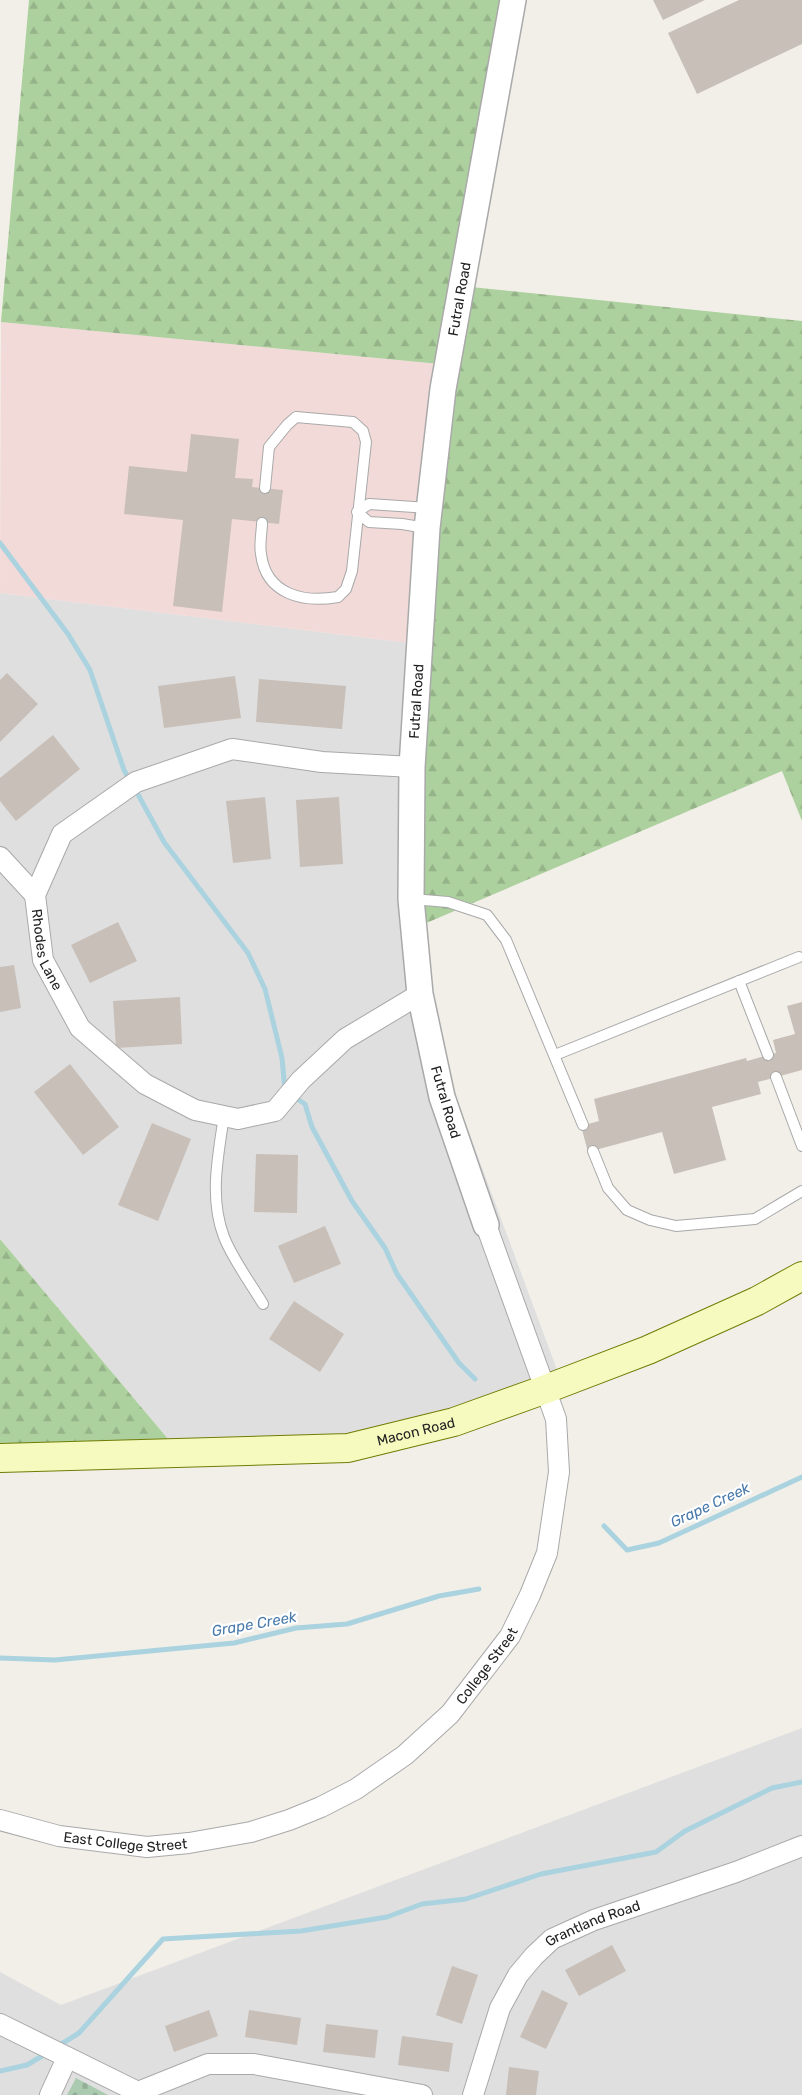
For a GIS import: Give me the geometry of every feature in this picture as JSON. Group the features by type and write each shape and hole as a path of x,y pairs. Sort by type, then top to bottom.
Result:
{"main road":[{"name":"Macon Road","path":"0,1458 348,1448 454,1422 546,1389 648,1350 757,1301 802,1276"}],"street":[{"name":"Futral Road","path":"513,0 447,359 428,518 412,767 411,899 420,994 442,1098 546,1389"},
{"name":"Rhodes Lane","path":"412,767 322,762 232,749 136,782 62,834 35,895 43,960 80,1028 145,1084 195,1110 238,1119 275,1111 301,1080 346,1039 420,994"},
{"path":"0,857 35,895"},
{"name":"College Street","path":"251,1832 322,1807 356,1789 405,1755 450,1714 510,1636 547,1553 555,1510 559,1472 558,1442 556,1419 546,1389"},
{"name":"East College Street","path":"0,1820 59,1836 147,1847 189,1843 251,1832"},
{"name":"Grantland Road","path":"473,2095 500,2008 518,1975 552,1939 594,1920 736,1872 802,1846"},
{"path":"0,2024 141,2094 208,2064 254,2064 422,2095"},
{"path":"50,2095 67,2058"}],"lane":[{"path":"262,522 261,554 268,574 280,589 291,596 308,600 324,600 338,597 346,589 352,571 366,442 363,431 353,422 296,417 269,447 265,488"},
{"path":"358,512 370,504 428,518"},
{"path":"358,512 369,522 402,524 428,518"},
{"path":"411,899 448,902 486,914 506,940 583,1125"},
{"path":"555,1055 799,957"},
{"path":"739,981 768,1055"},
{"path":"776,1077 802,1146"},
{"path":"224,1116 216,1173 217,1211 225,1238 263,1304"},
{"path":"593,1151 608,1188 627,1210 650,1220 676,1226 755,1219 802,1191"}],"shaded area":[{"path":"1,322 450,365 426,645 0,593"},
{"path":"0,593 426,645 409,895 457,1100 563,1386 412,1438 189,1464 0,1239"},
{"path":"802,1728 802,2095 0,2095 0,1972 61,2005"}],"green space":[{"path":"29,0 515,0 452,285 802,321 802,821 782,771 417,927 409,895 450,365 1,322"},
{"path":"0,1239 189,1464 0,1468"},
{"path":"76,2078 108,2095 67,2095"}],"building":[{"path":"653,0 705,0 663,20"},
{"path":"739,0 802,0 802,44 697,94 668,33"},
{"path":"191,434 239,439 235,478 253,479 252,487 283,490 279,524 232,519 222,612 173,606 183,520 124,514 129,466 187,472"},
{"path":"7,673 38,704 0,742 0,680"},
{"path":"235,676 241,718 164,728 158,686"},
{"path":"259,679 346,686 342,729 256,722"},
{"path":"53,735 80,769 16,821 0,801 0,778"},
{"path":"265,797 271,859 233,863 226,801"},
{"path":"339,797 343,864 300,867 296,800"},
{"path":"118,922 137,961 90,983 71,945"},
{"path":"14,965 21,1008 0,1012 0,967"},
{"path":"180,997 182,1044 116,1048 113,1001"},
{"path":"802,1002 802,1070 758,1082 761,1094 712,1107 726,1160 674,1174 662,1132 588,1152 581,1126 599,1121 594,1099 746,1058 747,1061 776,1053 773,1040 795,1034 787,1006"},
{"path":"70,1064 119,1127 83,1155 34,1092"},
{"path":"152,1123 191,1139 158,1221 118,1205"},
{"path":"256,1154 298,1155 297,1213 254,1212"},
{"path":"325,1226 341,1264 294,1283 278,1246"},
{"path":"294,1301 344,1334 320,1372 269,1339"},
{"path":"612,1945 626,1971 579,1996 565,1970"},
{"path":"452,1966 478,1975 462,2024 436,2015"},
{"path":"542,1990 568,2003 546,2049 520,2037"},
{"path":"209,2010 218,2036 174,2052 165,2026"},
{"path":"249,2010 301,2018 297,2045 245,2037"},
{"path":"326,2024 378,2030 375,2058 323,2052"},
{"path":"402,2036 453,2043 449,2072 398,2065"},
{"path":"509,2067 539,2071 536,2095 506,2095"}],"waterway":[{"path":"0,543 68,634 90,670 124,770 130,781"},
{"path":"135,789 164,842 248,953 265,989 282,1058 285,1091"},
{"path":"294,1097 305,1104 312,1127 352,1201 385,1248 397,1274 459,1363 475,1379"},
{"name":"Grape Creek","path":"604,1526 627,1550 659,1543 802,1477"},
{"name":"Grape Creek","path":"0,1658 55,1660 234,1643 296,1628 347,1624 439,1596 479,1589"},
{"path":"58,2046 79,2033 163,1939 301,1931 387,1917 422,1904 466,1899 541,1874 656,1852 685,1831 772,1788 802,1782"},
{"path":"0,2071 27,2065 47,2053"}]}
